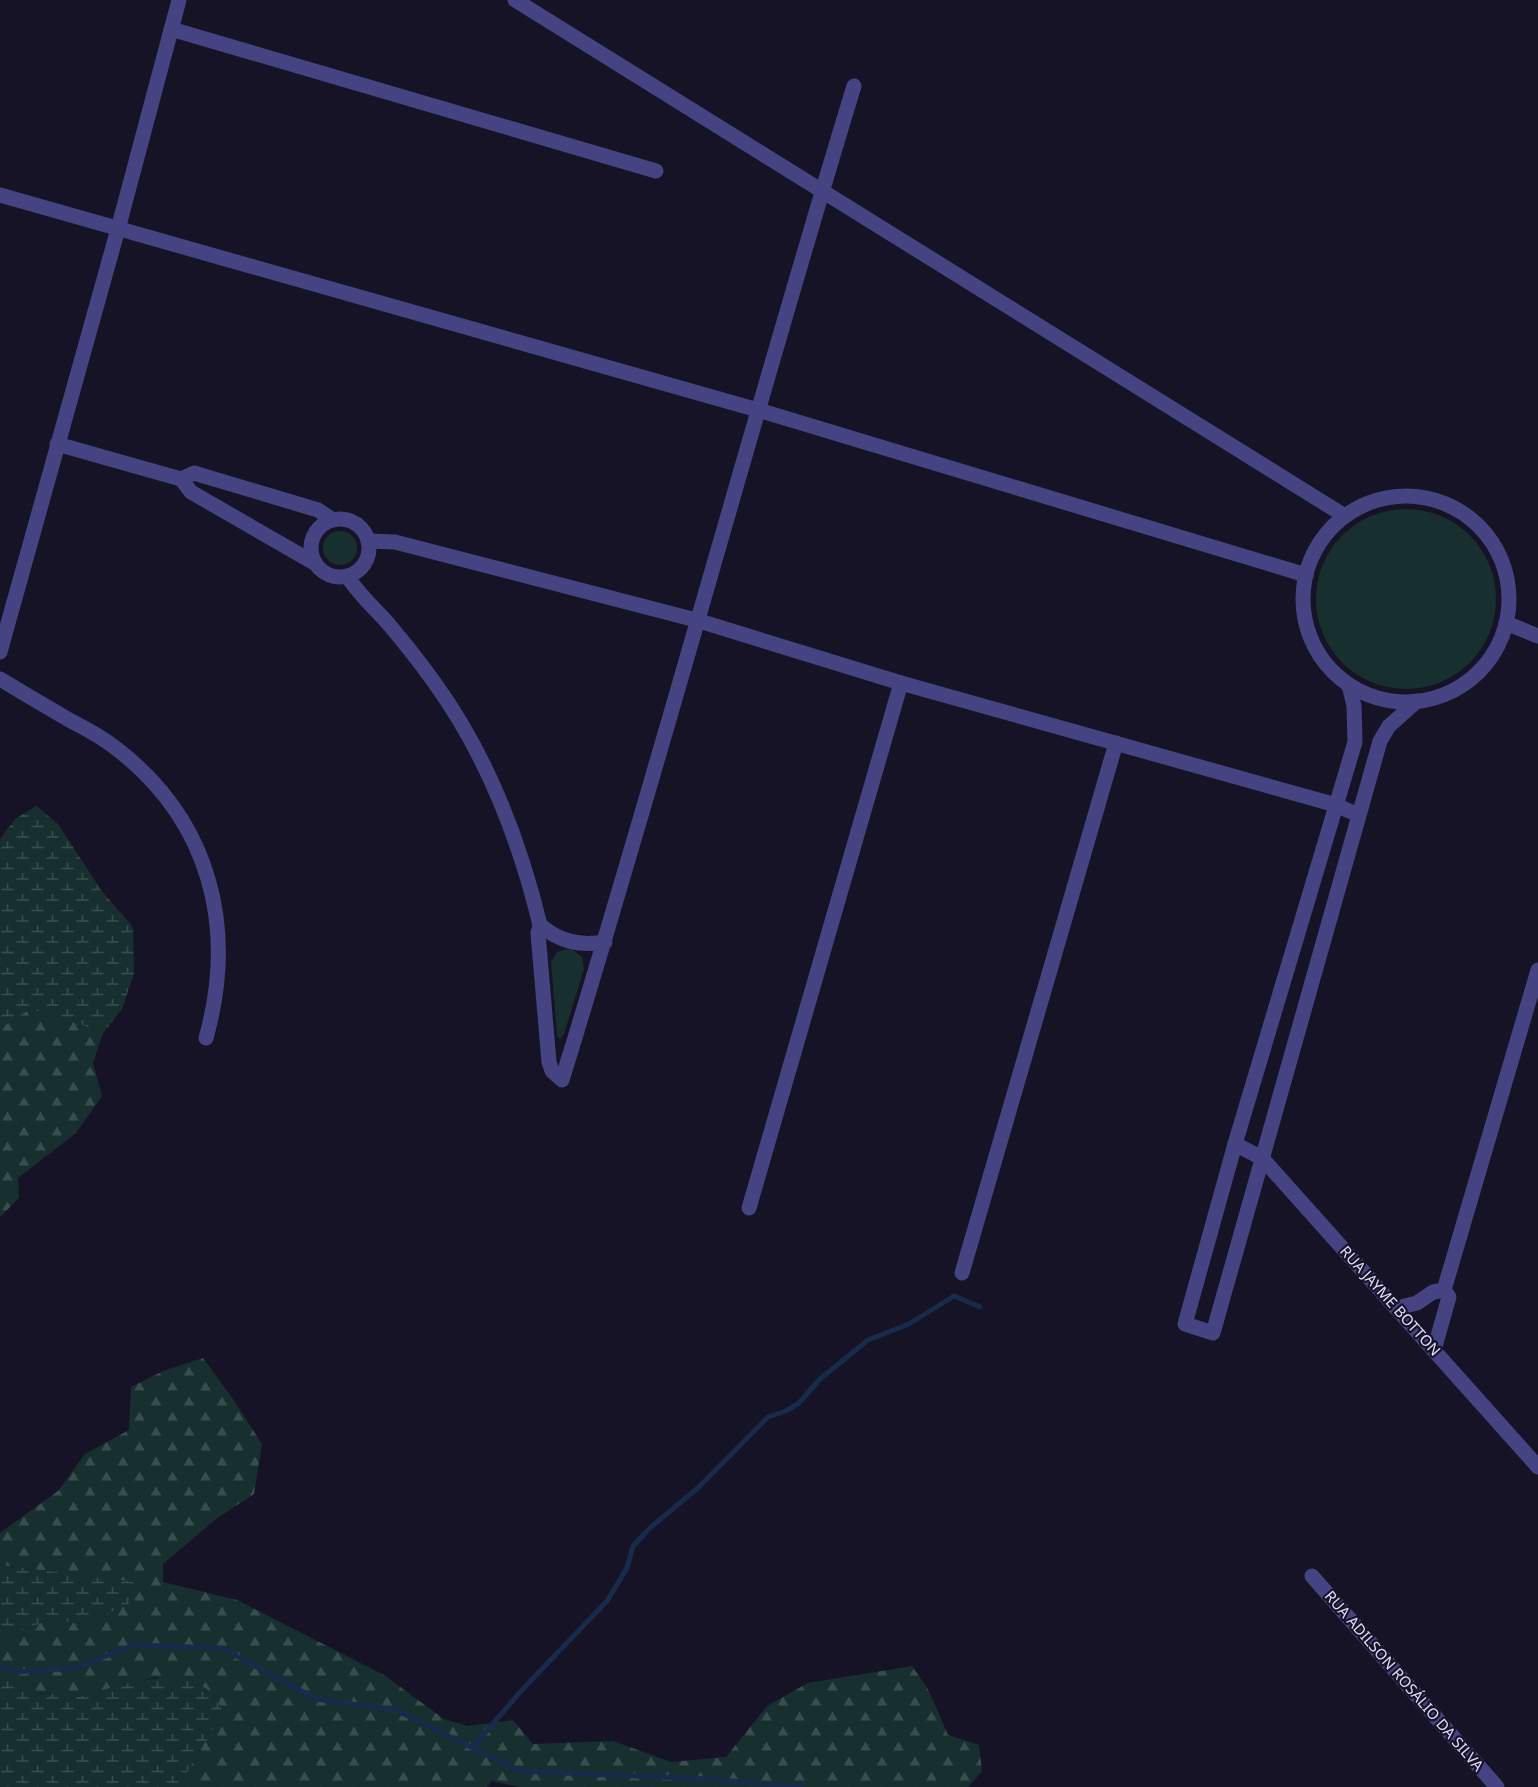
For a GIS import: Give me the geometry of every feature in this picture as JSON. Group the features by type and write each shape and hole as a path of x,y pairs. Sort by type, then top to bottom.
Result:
{"street":[{"path":"0,652 179,0"},
{"path":"515,0 1345,516"},
{"path":"171,29 656,171"},
{"path":"347,576 358,593 392,629 435,683 476,749 493,782 517,843 540,925 538,933 549,1062 552,1071 562,1080 605,942 696,621 854,86"},
{"path":"0,195 758,410 1306,575"},
{"path":"57,444 181,479 191,492 316,564 329,575 347,576 362,566 369,550 368,541 359,526 351,521 333,520 325,524 313,537 311,546 316,564"},
{"path":"181,479 194,473 318,510 333,520"},
{"path":"1413,496 1447,504 1477,524 1489,538 1505,569 1509,605 1506,623 1492,656 1467,681 1435,698 1400,702 1382,699 1349,685 1323,660 1307,628 1303,593 1306,575 1320,542 1345,516 1377,500 1413,496"},
{"path":"368,541 395,542 696,621 901,683 1336,806 1358,815"},
{"path":"1506,623 1538,636"},
{"path":"0,679 116,748 155,783 186,827 208,877 219,930 218,984 214,1011 206,1038"},
{"path":"749,1208 901,683"},
{"path":"1349,685 1354,706 1355,742 1235,1144 1185,1324 1213,1333 1380,741 1389,726 1417,701"},
{"path":"962,1273 1116,743"},
{"path":"540,925 568,942 580,944 605,942"},
{"path":"1434,1350 1449,1298 1444,1290 1538,970"},
{"name":"RUA JAYME BOTTON","path":"1235,1144 1262,1158 1538,1467"},
{"path":"1397,1308 1417,1303 1433,1292 1444,1290"},
{"name":"RUA ADILSON ROSÁLIO DA SILVA","path":"1312,1576 1497,1787"}],"green space":[{"path":"1406,509 1440,516 1456,524 1470,535 1481,549 1489,565 1496,599 1489,633 1481,649 1470,663 1456,674 1440,682 1406,689 1372,682 1356,674 1342,663 1331,649 1323,633 1316,599 1323,565 1331,549 1342,535 1356,524 1372,516"},
{"path":"340,531 352,536 357,548 352,560 340,565 328,560 323,548 328,536"},
{"path":"36,806 58,824 101,890 133,927 134,973 122,1009 103,1033 30,1009 5,1025 0,1031 0,839 15,819"},
{"path":"573,950 582,957 584,969 564,1034 560,1039 557,1035 551,962 557,952"},
{"path":"30,1009 103,1033 93,1063 102,1096 76,1133 18,1178 19,1198 0,1217 0,1031 5,1025"},
{"path":"203,1358 262,1444 254,1494 216,1519 163,1564 163,1582 237,1600 384,1675 444,1719 468,1726 513,1720 533,1744 613,1741 671,1762 726,1757 767,1706 808,1683 912,1666 928,1689 948,1735 979,1745 982,1771 968,1787 519,1787 492,1781 487,1787 178,1787 199,1751 157,1677 73,1698 61,1694 27,1693 0,1672 0,1648 9,1635 49,1620 86,1624 134,1582 0,1565 0,1533 58,1491 85,1454 129,1430 131,1387 163,1371"},
{"path":"0,1565 135,1582 134,1601 86,1624 49,1620 9,1635 0,1648"},
{"path":"0,1672 27,1693 63,1694 73,1698 144,1680 181,1679 197,1684 212,1693 223,1713 178,1787 0,1787"}],"waterway":[{"path":"472,1748 521,1691 607,1601 627,1568 633,1546 651,1527 699,1487 768,1417 786,1411 799,1403 820,1379 868,1340 909,1324 954,1296 980,1307"},
{"path":"0,1667 15,1672 76,1668 134,1645 222,1648 316,1699 396,1710 519,1771 708,1779 802,1787"}]}
